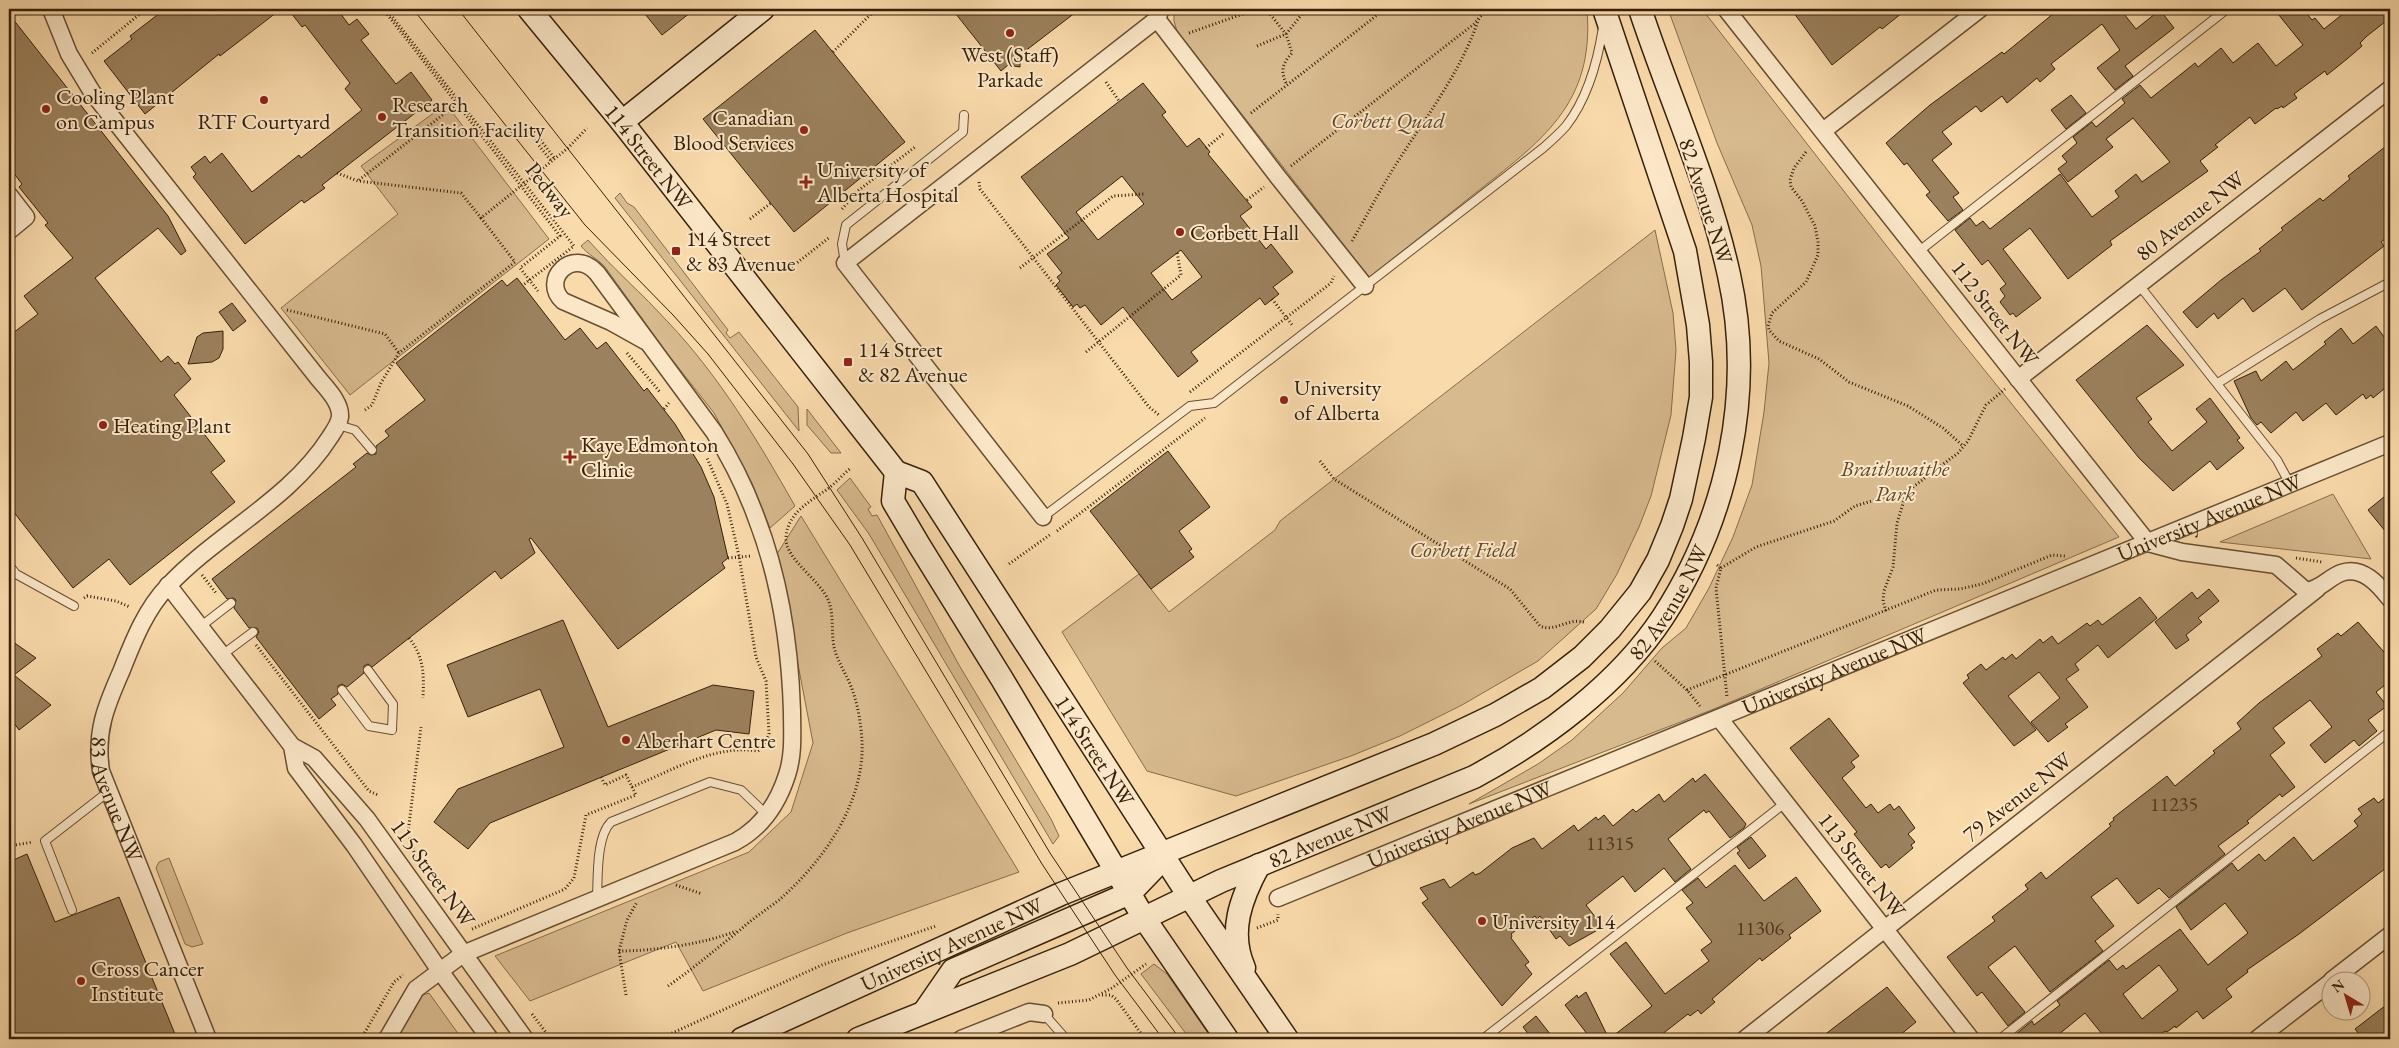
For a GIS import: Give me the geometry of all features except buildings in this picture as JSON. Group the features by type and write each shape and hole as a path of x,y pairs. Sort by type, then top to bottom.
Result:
{"main road":[{"name":"114 Street NW","path":"529,9 622,122 896,472 922,482 1189,896 1287,1039"},
{"path":"622,122 763,9"},
{"name":"82 Avenue NW","path":"1144,918 1259,865 1443,790 1511,757 1553,728 1592,696 1637,649 1662,618 1671,602 1701,546 1713,517 1734,440 1738,408 1739,352 1729,276 1711,211 1640,9"},
{"name":"82 Avenue NW","path":"1162,853 1434,744 1495,715 1542,688 1582,657 1605,634 1640,592 1658,560 1681,499 1693,445 1701,397 1698,325 1685,251 1604,12"},
{"name":"114 Street NW","path":"896,472 893,501 1144,918 1228,1039"},
{"path":"924,1012 949,974 958,967 1130,893 1156,866 1162,853"},
{"name":"University Avenue NW","path":"742,1039 767,1032 1061,894 1162,853"},
{"path":"1256,996 1239,956 1236,932 1243,897 1259,865"},
{"path":"858,1039 1070,954 1144,918"}],"street":[{"path":"51,9 69,54 92,92 333,398 339,409 338,425"},
{"name":"112 Street NW","path":"1726,9 2148,543"},
{"path":"1823,131 1980,9"},
{"path":"1043,517 845,263 1159,14 1173,40 1278,177 1365,286"},
{"name":"80 Avenue NW","path":"2018,378 2390,89"},
{"path":"9,195 26,218 9,231"},
{"path":"388,1039 416,989 463,954 735,842 749,834 767,815 780,794 788,773 792,745 787,640 782,607 757,517 730,458 699,410 645,341 623,306 591,266 577,262 559,272 555,285 559,297 563,301 611,322 645,341"},
{"name":"83 Avenue NW","path":"208,1039 108,792 98,755 101,724 109,699 146,615 168,585 198,558 291,484 318,456 338,425"},
{"name":"University Avenue NW","path":"1278,898 2390,443"},
{"path":"2148,543 2182,552 2276,566 2306,591 2316,589 2342,573 2361,574 2371,578 2390,599"},
{"name":"115 Street NW","path":"168,585 292,746 314,758 367,819 525,1039"},
{"name":"79 Avenue NW","path":"1745,1039 2316,589"},
{"name":"113 Street NW","path":"1720,718 1971,1039"},
{"name":"115 Street NW","path":"292,746 296,768 354,845 440,971 490,1039"},
{"path":"2346,970 2390,935"},
{"path":"2257,1039 2322,989"},
{"path":"961,1039 1029,1012 1044,1014"}],"lane":[{"path":"1918,252 2227,9"},
{"path":"1043,517 1190,406 1214,403 1543,148 1570,120 1586,87 1596,59 1604,12"},
{"path":"845,263 842,244 846,225 963,132 964,115"},
{"path":"2218,383 2320,320 2390,282"},
{"path":"2139,284 2277,460 2290,485"},
{"path":"338,425 355,430 372,450"},
{"path":"9,565 16,574 74,606"},
{"path":"200,627 231,603"},
{"path":"222,655 252,632"},
{"path":"342,690 369,726 392,730 393,704 368,670"},
{"path":"2000,1039 2390,731"},
{"path":"597,900 601,843 604,829 611,822 710,782 741,790 767,815"},
{"path":"72,910 45,841 108,792"},
{"path":"1483,1039 1785,803"},
{"path":"1044,1014 1066,1039"}],"path":[{"path":"92,52 146,9"},
{"path":"385,9 560,236 520,268"},
{"name":"Pedway","path":"385,9 574,246 523,285"},
{"path":"833,52 876,9"},
{"path":"1173,40 1257,9"},
{"path":"1266,9 1286,34 1292,53 1283,63 1282,74 1287,85"},
{"path":"1246,117 1386,9"},
{"path":"1286,170 1479,18 1487,9"},
{"path":"1257,46 1286,34 1303,13"},
{"path":"1184,397 1332,283 1343,257 1401,156 1447,87 1469,46 1479,18"},
{"path":"1112,77 1104,83 1119,101"},
{"path":"358,181 458,103"},
{"path":"1206,148 1225,133 1219,125"},
{"path":"530,126 555,159"},
{"path":"481,218 552,162 587,128"},
{"path":"526,129 552,162"},
{"path":"1806,152 1794,168 1790,180 1791,187 1812,219 1818,242 1818,255 1806,282 1772,313 1768,326 1773,336 1779,341 1812,356 1859,388 1908,406 1943,428 1963,446"},
{"path":"337,173 358,181 461,193 541,295"},
{"path":"979,181 980,189 1148,407 1160,415"},
{"path":"1247,200 1266,185"},
{"path":"1020,268 1113,196 1144,194"},
{"path":"750,219 771,202"},
{"path":"789,269 846,225"},
{"path":"1086,352 1181,275 1177,252"},
{"path":"365,410 372,405 381,383 399,353 515,262"},
{"path":"1272,299 1300,336"},
{"path":"285,309 385,334 399,353"},
{"path":"1763,327 1768,326"},
{"path":"622,347 674,410"},
{"path":"1727,700 1716,588 1721,568 1756,547 1834,521 1855,506 1907,491 1948,462 1963,446 1986,405 2018,378"},
{"path":"664,409 669,403"},
{"path":"1009,564 1083,512 1210,414"},
{"path":"632,787 718,752 744,749 758,751 764,747 769,734 766,681 756,656 738,556 726,504 705,453"},
{"path":"1320,461 1334,479 1510,589 1540,626 1554,628 1571,620 1579,621 1605,634"},
{"path":"788,547 786,538 789,524 796,513 852,468"},
{"path":"1886,611 1883,601 1884,591 1893,567 1897,523 1907,491"},
{"path":"1687,690 1936,590 1960,589 1982,584 2052,555 2067,556"},
{"path":"728,558 754,556"},
{"path":"2276,566 2294,558 2327,563 2342,573"},
{"path":"1717,565 1721,568"},
{"path":"200,573 216,592"},
{"path":"74,606 87,596 116,600 146,615"},
{"path":"409,638 418,649 424,668 423,698"},
{"path":"255,643 369,791 378,795"},
{"path":"1637,649 1650,657 1687,690 1704,710 1720,718"},
{"path":"416,855 408,834 422,727"},
{"path":"469,930 564,889 574,878 586,815 636,795 626,775 605,785 601,777"},
{"path":"9,846 45,841"},
{"path":"626,995 619,951 627,920 649,878"},
{"path":"1253,922 1253,929 1278,920 1278,898"},
{"path":"660,1039 822,965 936,926 944,925"},
{"path":"619,951 634,951 714,939 740,929"},
{"path":"1044,1014 1061,1002 1082,1002 1101,994 1146,964"},
{"path":"361,1039 394,982 408,970"},
{"path":"1101,994 1111,995 1116,999 1145,1039"}],"green space":[{"name":"Corbett Quad","path":"1174,9 1587,9 1587,42 1582,71 1572,96 1558,118 1541,138 1521,157 1369,277 1177,31 1174,21"},
{"name":"Braithwaithe Park","path":"1668,9 1702,9 1949,326 2119,537 1714,709 1469,804 1538,764 1572,740 1623,693 1662,648 1686,628 1709,588 1733,537 1752,485 1764,412 1769,363 1761,266 1752,225 1717,143"},
{"path":"446,104 549,239 350,395 281,308 398,214 361,166"},
{"path":"620,193 627,203 634,207 728,330 726,333 730,338 739,332 798,407 799,431 615,198"},
{"name":"Corbett Field","path":"1655,230 1673,313 1676,350 1671,415 1651,496 1617,574 1596,609 1538,661 1462,705 1400,736 1351,756 1236,796 1147,771 1062,632 1139,574 1169,612 1275,530 1280,521"},
{"path":"588,240 687,343 737,410 795,506 770,528 752,483 714,413 667,353 605,267 581,246"},
{"path":"807,409 841,453 831,453 807,425"},
{"path":"850,478 871,507 868,509 872,516 877,515 959,665 1051,819 1059,836 1053,844 869,534 837,490"},
{"path":"2333,494 2371,559 2220,542"},
{"path":"801,516 1019,872 847,933 703,991 676,942 530,1001 495,956 749,852 791,812 813,743 777,554"},
{"path":"169,858 203,944 192,947 185,944 156,868 159,862"},
{"path":"1154,964 1167,974 1212,1039 1190,1039 1141,974"},
{"path":"429,993 462,1039 396,1039 418,1000 423,995"}],"tram line":[{"path":"413,9 585,225 673,315 708,354 793,464 850,545 1042,864 1115,975 1163,1039"},
{"path":"458,9 808,454 862,538 1050,853 1127,968 1180,1039"}],"place":[{"name":"West (Staff) Parkade","path":"1010,33"},
{"name":"RTF Courtyard","path":"264,100"},
{"name":"Cooling Plant on Campus","path":"46,109"},
{"name":"Research Transition Facility","path":"382,117"},
{"name":"Canadian Blood Services","path":"804,130"},
{"name":"University of Alberta Hospital","path":"806,182"},
{"name":"Corbett Hall","path":"1180,232"},
{"name":"114 Street & 83 Avenue","path":"676,251"},
{"name":"114 Street & 82 Avenue","path":"848,362"},
{"name":"University of Alberta","path":"1284,400"},
{"name":"Heating Plant","path":"103,425"},
{"name":"Kaye Edmonton Clinic","path":"570,457"},
{"name":"Aberhart Centre","path":"626,740"},
{"name":"University 114","path":"1482,921"},
{"name":"Cross Cancer Institute","path":"81,981"}]}
